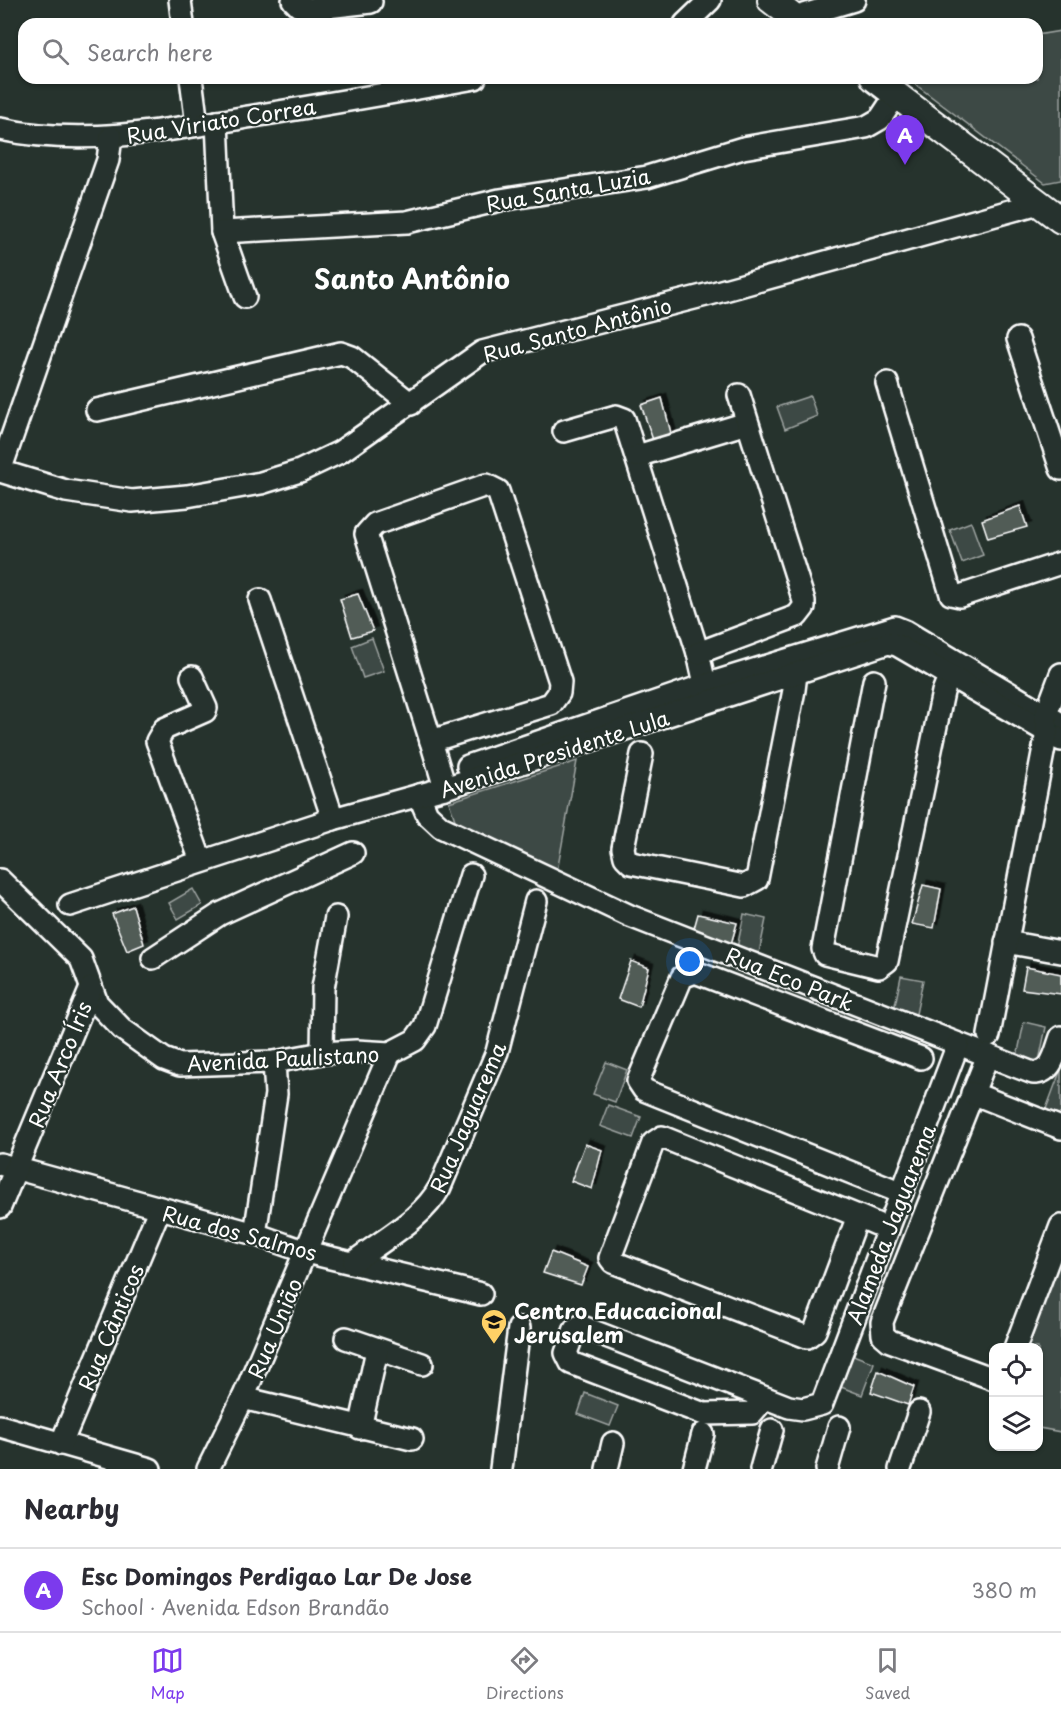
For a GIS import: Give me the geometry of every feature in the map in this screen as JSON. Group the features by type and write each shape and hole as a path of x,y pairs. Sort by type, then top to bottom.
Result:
{"main road":[{"path":"771,0 794,18"},
{"path":"882,84 1061,220"}],"street":[{"path":"180,0 182,18"},
{"path":"293,0 299,6 309,9 371,2"},
{"path":"691,18 710,0"},
{"path":"806,18 854,0"},
{"path":"193,84 207,124 222,232 245,297"},
{"name":"Rua Viriato Correa","path":"0,129 66,138 111,137 207,124 440,84"},
{"name":"Rua Santa Luzia","path":"222,232 389,225 500,200 647,177 743,148 866,127 880,119 896,95"},
{"path":"0,471 108,160 111,137"},
{"name":"Rua Santo Antônio","path":"0,471 66,491 132,501 228,490 271,480 321,462 411,404 462,363 492,348 733,288 1039,204"},
{"path":"1018,339 1061,469"},
{"path":"97,410 341,353 352,357 411,404"},
{"path":"887,383 951,594 960,596 1061,564"},
{"path":"698,653 797,616 804,607 739,395"},
{"path":"564,431 620,416 624,419 698,653 707,694"},
{"path":"637,456 747,423"},
{"path":"431,741 550,704 559,693 560,682 498,491 491,485 375,524 366,534 443,782"},
{"path":"260,600 333,819"},
{"name":"Avenida Presidente Lula","path":"419,795 443,782 793,666 895,627 951,668 1056,726"},
{"path":"642,754 623,848 625,857 631,863 744,886 751,884 757,879 793,666"},
{"path":"874,681 824,949 825,954 833,957 879,967 887,961 951,668"},
{"path":"989,1378 891,1341 883,1335 882,1322 972,1093 988,1045 1006,942 1056,726 1061,674"},
{"path":"192,677 206,708 205,711 164,729 158,741 201,861"},
{"path":"70,905 333,819 419,795"},
{"name":"Rua Eco Park","path":"419,795 427,814 441,827 630,916 958,1044 988,1045 1033,1073 1040,1073 1051,1066 1061,1037"},
{"path":"153,958 220,914 353,853"},
{"name":"Avenida Paulistano","path":"0,880 81,960 97,1003 122,1029 164,1059 194,1066 274,1062 322,1053 390,1053 415,1040 425,1026 471,876"},
{"name":"Rua Jaguarema","path":"354,1262 419,1215 432,1202 440,1187 497,1052 536,901"},
{"path":"322,1053 323,988 336,917"},
{"path":"1006,942 1061,952"},
{"path":"902,1193 644,1090 638,1082 682,977 695,972 921,1058"},
{"name":"Rua Arco Íris","path":"0,1207 8,1167 91,988"},
{"name":"Alameda Jaguarema","path":"765,1398 803,1409 822,1404 958,1044"},
{"name":"Rua União","path":"208,1469 243,1398 390,1053"},
{"path":"255,1234 276,1094 274,1062"},
{"path":"972,1093 1061,1128"},
{"path":"858,1216 815,1330 807,1337 613,1262 610,1257 653,1143 662,1137 858,1216 888,1229"},
{"name":"Rua dos Salmos","path":"8,1167 159,1210 255,1234 306,1252 482,1293"},
{"name":"Rua Cânticos","path":"61,1444 159,1210"},
{"path":"1017,1343 1061,1226"},
{"path":"580,1326 765,1398 752,1413 704,1414 571,1363 566,1353 575,1329 580,1326"},
{"path":"501,1469 519,1328"},
{"path":"346,1338 422,1364"},
{"path":"360,1428 377,1350"},
{"path":"243,1398 412,1439"},
{"path":"900,1469 919,1412"},
{"path":"0,1426 150,1469"},
{"path":"827,1469 839,1427"},
{"path":"761,1469 772,1430"},
{"path":"693,1469 703,1434"},
{"path":"607,1469 613,1443"}],"shaded area":[{"path":"1061,31 1061,180 1045,183 915,84 1043,84 1043,34"},
{"path":"810,396 817,416 785,429 777,407"},
{"path":"971,522 983,555 962,563 950,530"},
{"path":"372,638 384,671 363,678 352,646"},
{"path":"577,761 557,872 456,823 449,802"},
{"path":"193,889 202,905 178,919 169,903"},
{"path":"744,914 766,919 759,953 737,948"},
{"path":"901,976 923,980 916,1014 894,1010"},
{"path":"1024,1022 1046,1027 1039,1061 1017,1057"},
{"path":"606,1062 627,1070 615,1102 593,1094"},
{"path":"1061,1069 1061,1124 1043,1117"},
{"path":"608,1105 641,1117 633,1138 600,1126"},
{"path":"1061,1253 1061,1432 1043,1429 1043,1343 1027,1343"},
{"path":"853,1355 874,1363 862,1395 841,1387"},
{"path":"585,1393 618,1406 610,1426 578,1414"}],"building":[{"path":"662,398 672,437 654,443 641,405"},
{"path":"1020,506 1027,527 988,538 982,520"},
{"path":"358,594 373,631 352,637 340,599"},
{"path":"923,885 941,889 934,928 912,924"},
{"path":"133,906 144,944 127,951 112,914"},
{"path":"698,914 737,923 731,944 693,932"},
{"path":"631,961 649,968 639,1007 618,999"},
{"path":"1026,967 1061,974 1061,994 1022,989"},
{"path":"585,1144 602,1150 592,1189 571,1181"},
{"path":"551,1252 588,1267 581,1285 543,1273"},
{"path":"878,1371 914,1387 908,1405 871,1392"}],"place":[{"name":"Esc Domingos Perdigao Lar De Jose","path":"905,165"},
{"name":"Centro Educacional Jerusalem","path":"494,1345"}],"district":[{"name":"Santo Antônio","path":"412,277"}]}
